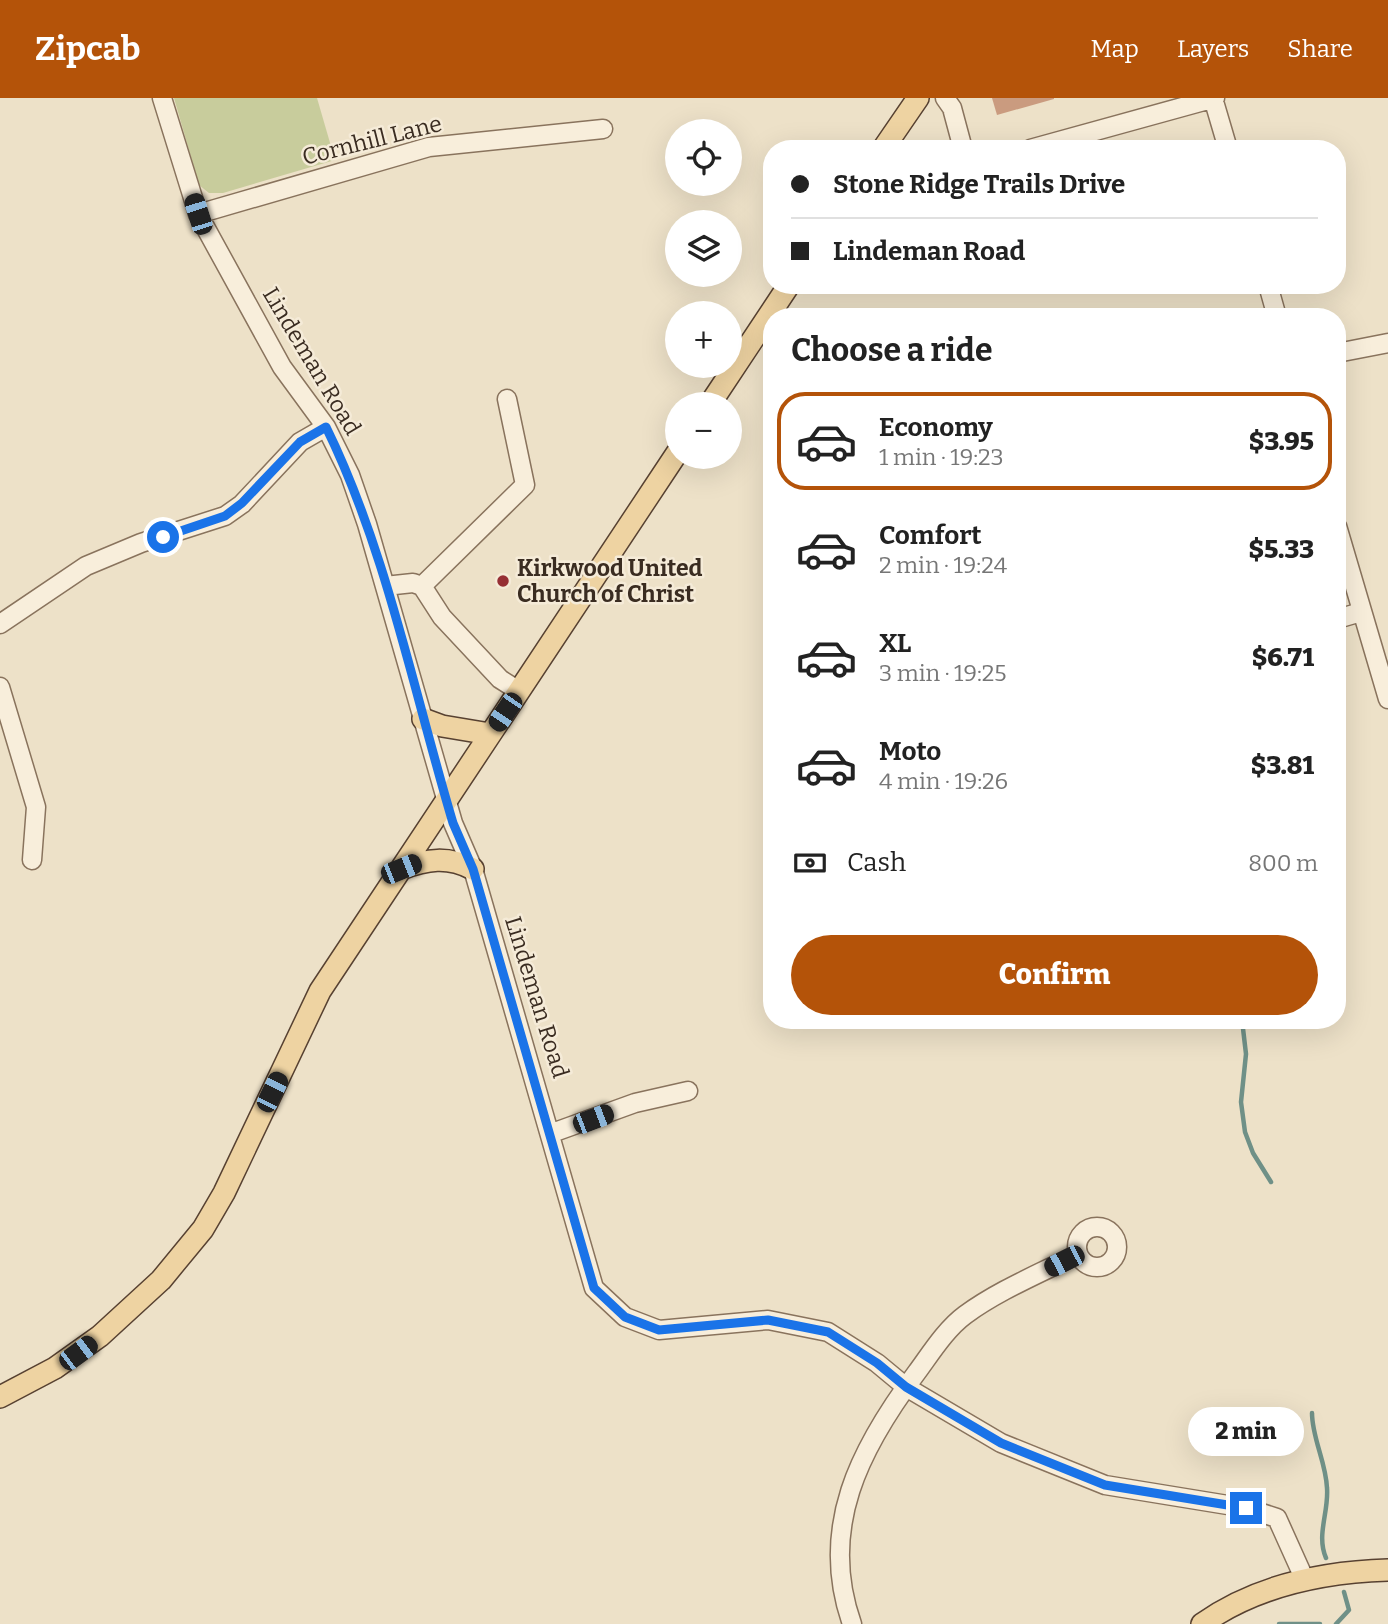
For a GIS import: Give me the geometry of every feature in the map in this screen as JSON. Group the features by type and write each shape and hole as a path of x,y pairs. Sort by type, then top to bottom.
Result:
{"main road":[{"path":"889,140 918,98"},
{"path":"718,392 763,324"},
{"path":"0,1397 55,1368 100,1336 153,1287 202,1229 223,1192 320,991 666,469"},
{"path":"422,719 442,726 490,734"},
{"path":"401,869 424,860 456,860 473,869"},
{"path":"1202,1624 1237,1601 1304,1578 1388,1570"}],"street":[{"name":"Lindeman Road","path":"162,98 198,214 282,367 326,427 350,475 446,800 473,869 552,1133 594,1288 625,1317 659,1330 768,1320 828,1332 877,1363 906,1387 1001,1443 1105,1485 1246,1508 1277,1518 1304,1578"},
{"path":"945,98 952,108 961,140"},
{"path":"1062,140 1214,98 1226,140"},
{"name":"Cornhill Lane","path":"198,214 429,147 603,128"},
{"path":"1346,351 1388,344"},
{"path":"422,586 525,485 507,399"},
{"path":"0,624 86,566 141,543 225,516 242,503 300,442 326,427"},
{"path":"1346,557 1388,698"},
{"path":"384,586 414,583 422,586 442,617 500,679 519,691"},
{"path":"1346,616 1362,612"},
{"path":"0,687 36,807 32,860"},
{"path":"552,1133 635,1103 688,1090"},
{"path":"852,1624 838,1556 847,1497 859,1465 906,1387 963,1316 1078,1254"}],"green space":[{"path":"174,98 317,98 335,160 223,193 209,193 199,185"}],"building":[{"path":"992,98 1054,98 1054,99 997,115"}],"waterway":[{"path":"1243,1029 1246,1054 1241,1102 1245,1132 1253,1153 1271,1182"},
{"path":"1312,1413 1326,1478 1327,1497 1322,1532 1326,1558"},
{"path":"1336,1624 1349,1610 1344,1592"},
{"path":"1279,1624 1320,1624"}],"place":[{"name":"Kirkwood United Church of Christ","path":"503,581"}],"route":[{"path":"163,537 225,516 242,503 300,442 326,427 350,475 367,524 453,823 473,869 552,1133 594,1288 625,1317 659,1330 768,1320 828,1332 877,1363 906,1387 1001,1443 1105,1485 1246,1508"}]}
